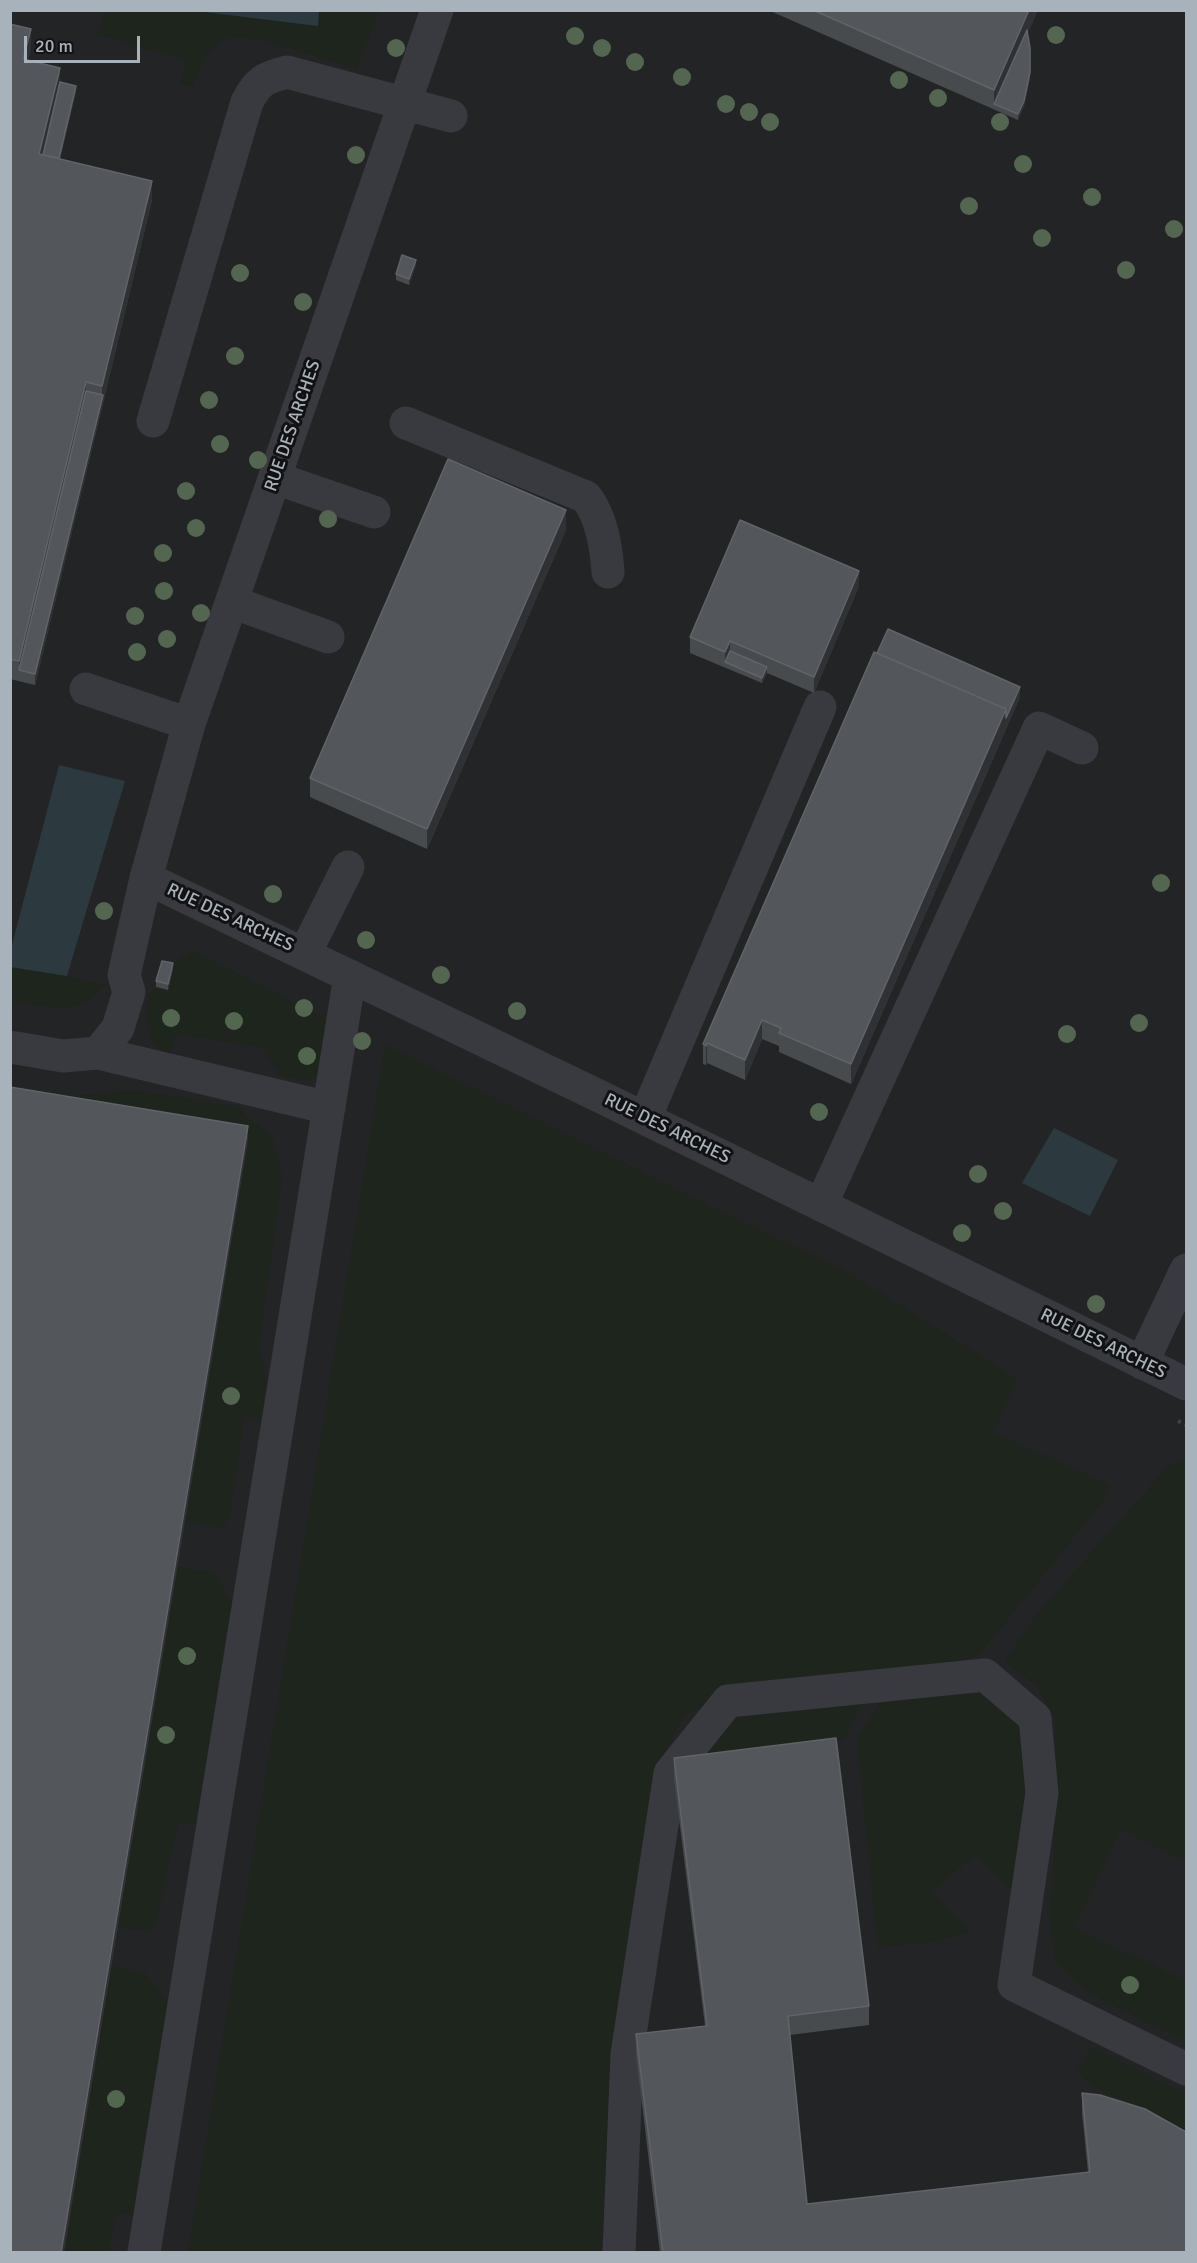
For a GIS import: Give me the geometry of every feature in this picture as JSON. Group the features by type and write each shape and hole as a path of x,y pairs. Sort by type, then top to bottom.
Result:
{"street":[{"name":"RUE DES ARCHES","path":"98,1053 118,1028 129,992 124,975 146,878 189,724 436,10"},
{"path":"153,421 247,102 255,86 268,77 287,72 451,116"},
{"path":"406,423 586,497 595,509 606,551 608,572"},
{"path":"275,478 374,512"},
{"path":"232,602 328,637"},
{"path":"86,689 189,724"},
{"path":"645,1118 820,707"},
{"path":"821,1205 1039,728 1082,748"},
{"path":"305,953 348,867"},
{"name":"RUE DES ARCHES","path":"146,878 645,1118 1186,1384"},
{"path":"144,2253 350,976"},
{"path":"10,1047 63,1056 98,1053 329,1108"},
{"path":"1142,1363 1186,1270"},
{"path":"619,2253 627,2054 670,1773 728,1701 985,1675 1035,1718 1042,1792 1014,1985 1186,2069"}],"shaded area":[{"path":"11,11 1186,11 1186,2252 11,2252"},
{"path":"103,11 196,11 317,26 319,11 379,11 357,69 273,43 231,37 217,44 206,56 193,86 180,84 187,61 97,34 106,12"},
{"path":"196,11 319,11 318,26"},
{"path":"59,765 125,781 67,976 10,967 12,945"},
{"path":"194,951 332,1022 320,1073 309,1080 281,1076 262,1047 175,1034 170,1056 162,1051 149,1031 147,996 156,987 168,989 172,964"},
{"path":"10,967 105,985 95,995 73,1006 50,1007 11,1001"},
{"path":"385,1045 854,1276 1017,1379 993,1433 1109,1484 1106,1497 980,1654 946,1667 760,1683 684,1715 662,1757 611,2064 602,2252 188,2252"},
{"path":"10,1087 77,1096 133,1090 237,1107 272,1138 282,1177 259,1348 270,1395 267,1421 244,1417 230,1517 220,1528 185,1521 11,1103"},
{"path":"1054,1128 1118,1160 1090,1216 1022,1183"},
{"path":"1186,1458 1186,1862 1121,1829 1074,1928 1186,1981 1186,2041 1087,1992 1056,1961 1050,1922 1054,1863 1055,1721 1038,1686 1005,1662 1032,1620 1168,1466"},
{"path":"177,1567 213,1572 234,1605 195,1824 179,1822 155,1924 150,1931 118,1927"},
{"path":"985,1688 1019,1716 1029,1821 1018,1897 976,1854 932,1891 970,1931 935,1942 878,1947 857,1739 881,1701"},
{"path":"862,1701 844,1740 698,1759 737,1717"},
{"path":"112,1965 145,1973 167,2002 136,2215 116,2213 109,2252 64,2252"},
{"path":"1092,2047 1186,2094 1186,2134 1163,2118 1090,2085 1077,2071"}],"building":[{"path":"813,10 1029,10 994,90"},
{"path":"10,24 31,29 23,59 60,68 39,154 152,181 102,386 86,382 19,661 10,659"},
{"path":"1027,30 1030,72 1024,101 1018,114 994,104"},
{"path":"60,82 76,86 59,158 43,155"},
{"path":"402,255 416,260 409,279 396,274"},
{"path":"86,391 103,395 35,674 19,670"},
{"path":"448,459 566,510 427,829 310,778"},
{"path":"740,520 859,571 814,677 730,641 725,652 690,637"},
{"path":"888,629 1020,687 1006,718 1006,709 877,653"},
{"path":"730,651 767,667 762,678 725,662"},
{"path":"874,652 1006,709 851,1064 779,1033 781,1028 762,1020 745,1060 707,1043 706,1046 703,1044"},
{"path":"162,961 173,963 168,984 156,981"},
{"path":"10,1087 248,1126 61,2253 10,2253"},
{"path":"836,1738 869,2006 788,2016 807,2204 1090,2172 1082,2093 1100,2095 1145,2109 1186,2132 1186,2253 663,2253 636,2034 707,2026 674,1758"}]}
